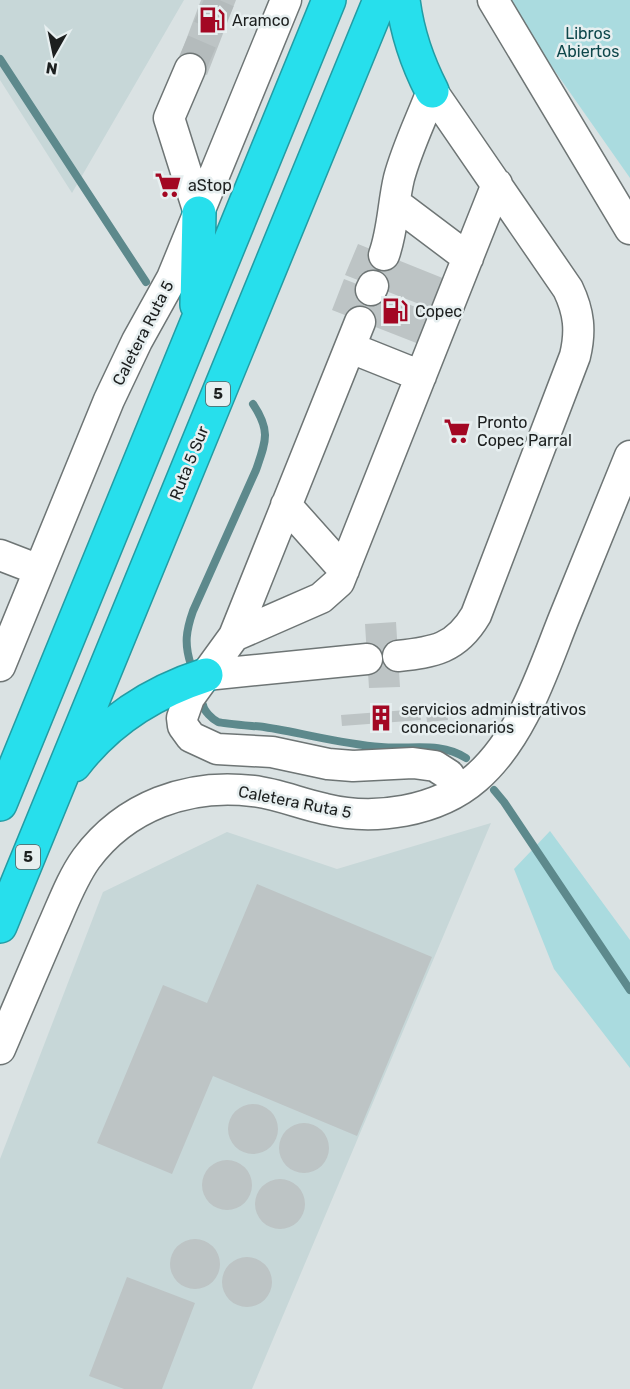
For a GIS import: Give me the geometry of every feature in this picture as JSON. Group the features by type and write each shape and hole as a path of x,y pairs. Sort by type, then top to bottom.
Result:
{"highway":[{"path":"0,804 329,0"},
{"name":"Ruta 5 Sur","path":"0,926 380,0"},
{"path":"403,0 408,32 416,58 432,91"},
{"path":"196,325 199,213"},
{"path":"56,788 88,747 124,715 163,692 206,675"}],"street":[{"name":"Caletera Ruta 5","path":"0,666 109,400 137,341 172,278 286,0"},
{"path":"493,0 630,229"},
{"path":"190,69 168,118 199,213"},
{"path":"398,656 428,653 442,648 455,640 476,615 576,350 579,331 578,317 568,289 432,91"},
{"path":"384,255 405,158 432,91"},
{"path":"234,636 321,598 339,582 497,184"},
{"path":"395,203 468,258"},
{"path":"421,376 356,335 234,636 196,686 182,718 187,733 206,745 228,750 272,752 345,766 369,767 413,763 435,766 449,775 457,791"},
{"name":"Caletera Ruta 5","path":"0,1049 74,878 100,842 132,815 175,796 224,789 272,794 325,809 376,814 421,806 457,791 475,780 489,766 516,727 528,704 630,456"},
{"path":"286,506 344,570"},
{"path":"0,555 39,570"},
{"path":"206,675 367,659"}],"shaded area":[{"path":"0,0 184,0 72,193 0,80"},
{"path":"491,823 252,1389 0,1389 0,1159 103,892 227,832 337,869"}],"green space":[{"name":"Libros Abiertos","path":"505,0 630,0 630,178"},
{"path":"550,831 630,940 630,1068 554,969 514,869"}],"building":[{"path":"201,0 236,0 207,75 177,64"},
{"path":"358,244 450,281 437,311 345,275"},
{"path":"344,279 436,315 424,346 332,310"},
{"path":"396,622 400,687 369,688 365,624"},
{"name":"servicios administrativos concecionarios","path":"420,709 421,720 342,726 341,715"},
{"name":"servicios administrativos concecionarios","path":"447,711 448,720 427,722 426,713"},
{"path":"257,884 432,957 357,1136 213,1076 172,1174 97,1143 163,985 207,1003"},
{"path":"253,1104 267,1108 274,1115 278,1129 274,1143 267,1150 253,1154 239,1150 232,1143 228,1129 232,1115 239,1108"},
{"path":"304,1123 322,1130 329,1148 322,1166 304,1173 286,1166 279,1148 286,1130"},
{"path":"227,1160 245,1167 252,1185 245,1203 227,1210 209,1203 202,1185 209,1167"},
{"path":"280,1179 294,1183 301,1190 305,1204 301,1218 294,1225 280,1229 266,1225 259,1218 255,1204 259,1190 266,1183"},
{"path":"195,1239 209,1243 216,1250 220,1264 216,1278 209,1285 195,1289 181,1285 174,1278 170,1264 174,1250 181,1243"},
{"path":"247,1257 265,1264 272,1282 265,1300 247,1307 229,1300 222,1282 229,1264"},
{"path":"127,1277 195,1303 162,1389 124,1389 89,1376"}],"waterway":[{"path":"0,59 146,282"},
{"path":"191,665 187,631 193,611 256,470 264,443 264,429 259,413 253,404"},
{"path":"203,705 211,717 221,723 264,727 366,746 435,748 466,758"},
{"path":"494,790 630,990"}],"tunnel":[{"path":"190,69 220,0"}],"place":[{"name":"Aramco","path":"212,20"},
{"name":"aStop","path":"168,185"},
{"name":"Copec","path":"395,311"},
{"name":"Pronto Copec Parral","path":"457,431"},
{"name":"servicios administrativos concecionarios","path":"381,718"}]}
